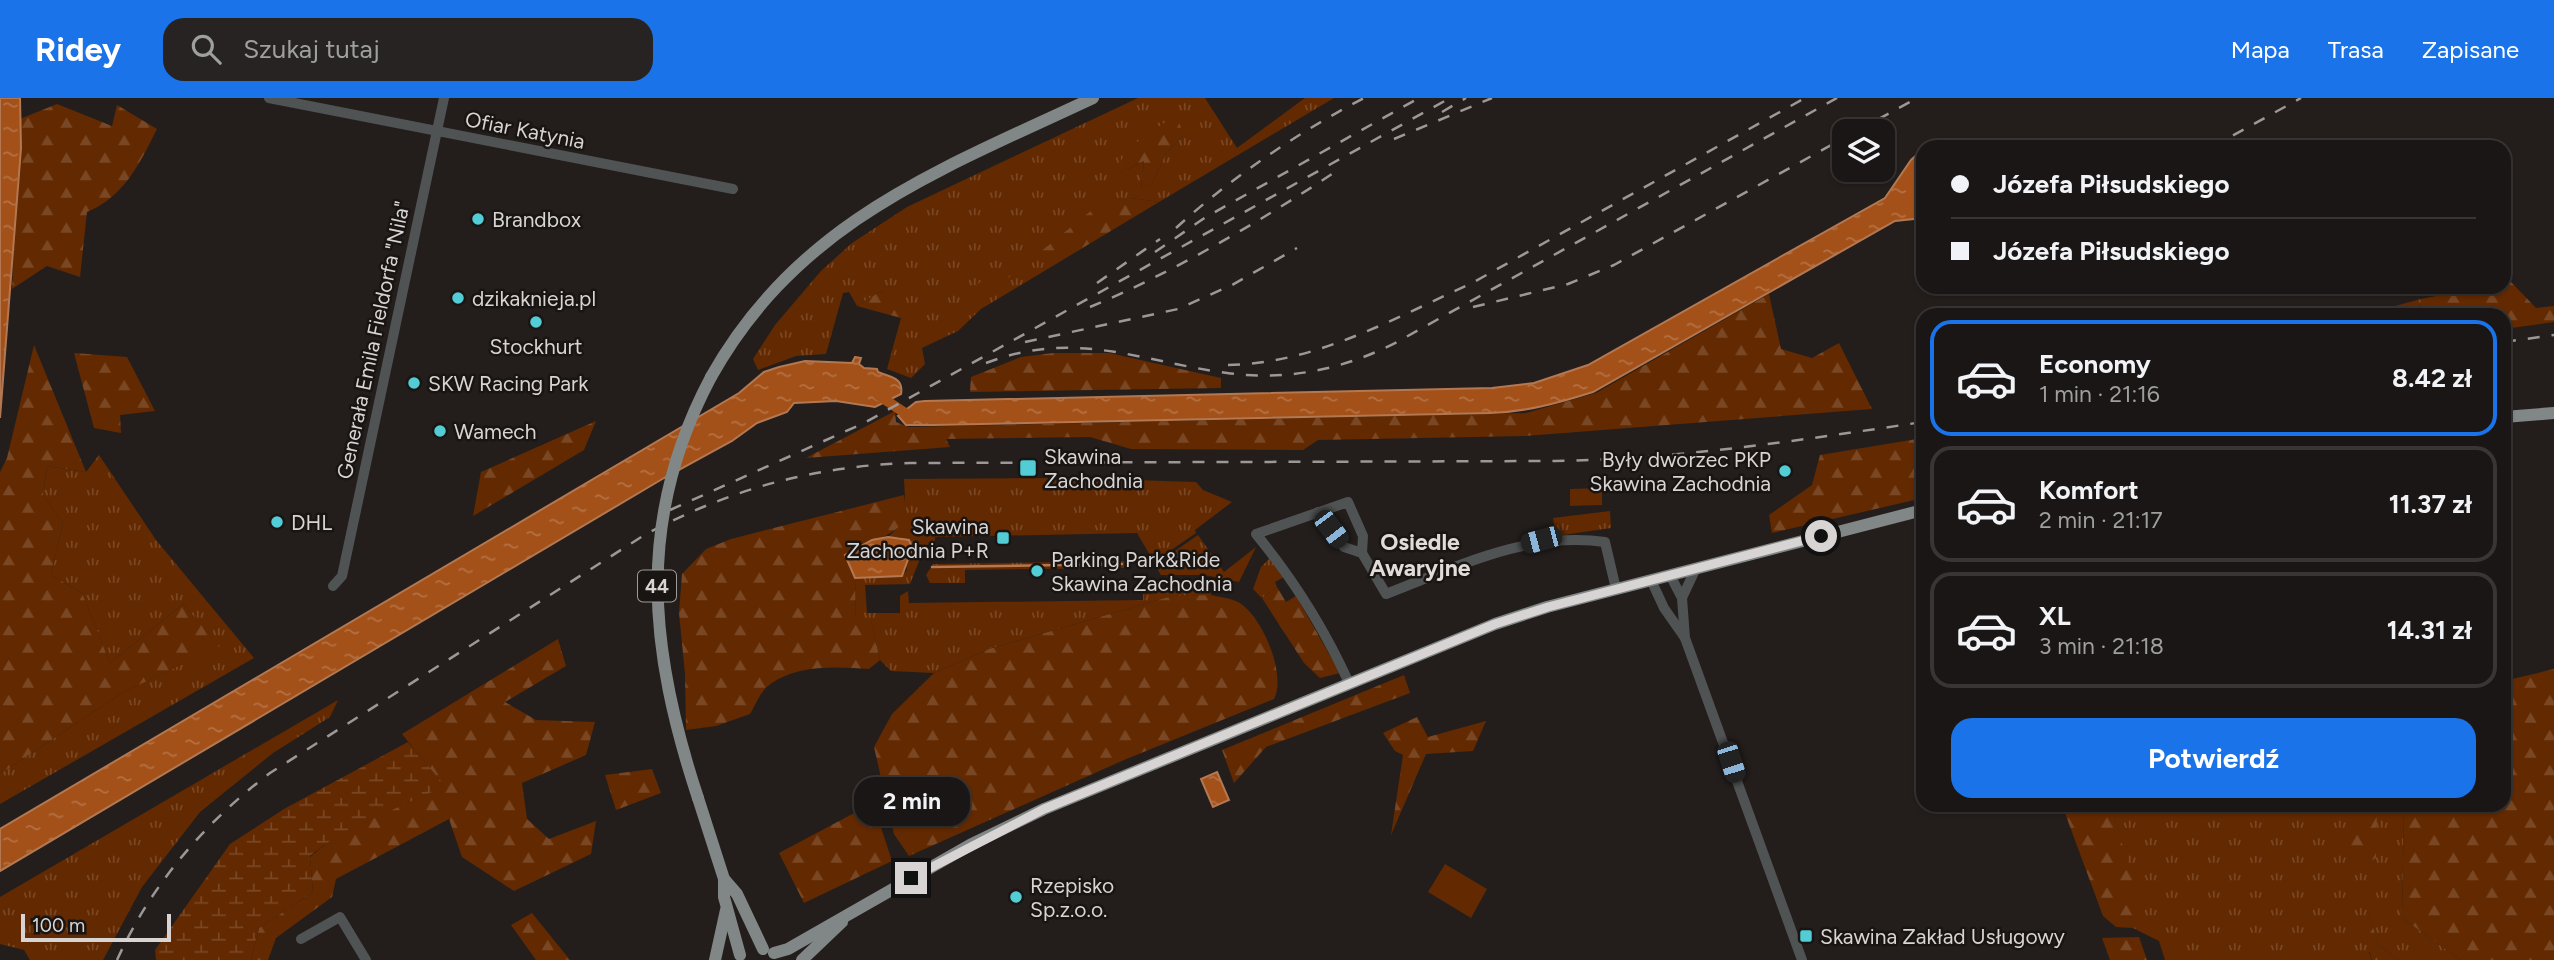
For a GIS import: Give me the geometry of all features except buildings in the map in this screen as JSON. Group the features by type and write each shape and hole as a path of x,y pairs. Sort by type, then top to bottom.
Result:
{"main road":[{"name":"44","path":"723,879 737,894 773,954 738,957 723,879 673,719 660,651 657,604 661,534 671,481 687,430 711,377 743,326 767,297 800,263 839,230 919,181 1093,98"},
{"path":"2511,416 2554,413"},
{"path":"773,954 788,949 970,845 1044,809 1508,619 1916,512"},
{"name":"44","path":"715,960 727,906"},
{"path":"802,960 849,915"}],"street":[{"name":"Ofiar Katynia","path":"269,98 733,189"},
{"name":"Generała Emila Fieldorfa \"Nila\"","path":"333,586 342,576 444,98"},
{"path":"1349,683 1325,636 1280,562 1256,534 1348,502 1363,536 1362,553 1386,594 1489,555 1541,540 1605,542 1616,589"},
{"path":"1318,512 1344,547 1362,553"},
{"path":"1682,598 1696,568"},
{"path":"1670,575 1682,598 1685,638"},
{"path":"1651,580 1664,608 1685,638 1802,960"},
{"path":"301,939 340,917 366,960"}],"green space":[{"path":"1138,98 1205,98 1237,148 1305,98 1334,98 1159,202 1131,198 1040,253 1051,267 981,309 958,331 922,348 925,364 911,378 887,369 901,318 881,291 857,306 849,292 843,293 826,354 796,356 758,370 753,359 775,325 821,271 852,243 907,207","holes":["1184,135 1166,153 1152,184 1141,187 1144,161 1116,175"]},
{"path":"57,104 112,126 117,105 157,129 130,178 100,206 87,212 80,277 47,266 12,289 20,119"},
{"path":"1176,115 1184,135 1166,153 1152,184 1141,188 1144,161 1116,175 1131,147"},
{"path":"1131,198 1159,202 1051,267 1039,253 1097,206"},
{"path":"995,272 1013,274 972,306 972,288"},
{"path":"2511,282 2536,308 2554,306 2554,322 2511,328 2511,308 2420,308 2421,299 2447,294 2511,294"},
{"path":"881,291 894,302 901,318 857,306"},
{"path":"1769,294 1781,349 1812,358 1839,343 1872,409 1525,436 1318,440 1303,450 1131,449 1090,437 946,439 950,447 806,458 895,411 896,422 909,427 1526,413 1596,393"},
{"path":"2421,299 2420,308 2388,308"},
{"path":"34,345 86,472 47,466 43,495 63,523 51,575 82,593 110,663 183,604 220,646 122,693 0,774 0,472 7,458"},
{"path":"74,353 127,357 155,411 120,415 121,433 94,428"},
{"path":"1053,353 1109,353 1221,378 1221,388 970,392 971,377 1021,357"},
{"path":"596,421 584,450 473,516 481,472"},
{"path":"1916,439 1916,500 1772,533 1769,515 1812,485 1820,455"},
{"path":"99,455 156,540 254,658 0,804 0,774 122,693 219,646 183,604 110,663 82,593 51,575 63,523 43,495 47,466 86,472"},
{"path":"1071,478 1196,482 1203,490 1232,502 1195,530 1196,533 1154,562 1137,533 935,537 935,541 925,546 910,584 865,585 867,613 900,613 900,596 908,591 909,603 1143,600 1143,594 1156,593 1156,588 1210,589 1211,595 1172,596 989,649 934,673 891,671 880,660 871,620 856,620 855,578 902,576 907,570 900,537 888,537 903,518 904,479"},
{"path":"1602,488 1602,505 1570,506 1570,489"},
{"path":"904,495 907,518 901,525 887,535 845,555 855,578 856,620 871,620 880,660 869,669 817,668 791,674 765,689 750,714 716,726 686,730 685,674 679,613 682,574 706,549 731,539"},
{"path":"1610,511 1611,528 1556,536 1553,518"},
{"path":"1198,535 1224,572 1256,547 1239,582 1205,575 1161,575 1155,565"},
{"path":"1269,559 1275,562 1284,577 1275,582 1277,587 1262,598 1253,589 1261,567"},
{"path":"1125,561 1124,568 965,570 965,583 930,583 926,575 933,564"},
{"path":"1277,587 1286,602 1296,596 1340,673 1320,678 1304,663 1262,598"},
{"path":"1211,595 1238,602 1256,619 1275,661 1277,688 1274,699 1124,760 909,856 894,834 874,747 892,714 934,673 989,649 1172,596"},
{"path":"558,639 566,666 505,702 536,720 595,722 586,755 522,783 527,819 549,839 596,821 591,854 514,891 462,857 449,819 336,879 332,897 276,938 268,960 251,960 259,928 313,892 310,857 338,834 444,786 402,734"},
{"path":"2554,669 2554,960 2461,960 2402,918 2404,812 2511,812 2511,679"},
{"path":"1404,675 1410,693 1266,747 1234,783 1222,750"},
{"path":"338,700 330,717 273,753 200,812 142,887 103,960 30,960 24,950 0,944 0,897"},
{"path":"1417,717 1428,737 1486,721 1473,751 1426,754 1391,835 1403,755 1395,751 1383,733"},
{"path":"408,742 445,786 339,834 310,856 313,892 259,928 251,960 156,960 155,950 230,844 284,809"},
{"path":"652,769 661,793 616,810 605,775"},
{"path":"873,803 892,861 804,903 779,853"},
{"path":"2065,812 2113,812 2144,919 2133,928 2116,927 2103,916"},
{"path":"2113,812 2404,812 2402,918 2461,960 2399,960 2378,945 2369,913 2369,953 2372,960 2165,960 2159,941 2133,928 2143,919"},
{"path":"2370,812 2377,812 2376,858 2346,875 2349,825"},
{"path":"1445,864 1487,889 1471,918 1428,892"},
{"path":"2369,912 2378,945 2399,960 2372,960 2360,922"},
{"path":"532,913 570,960 536,960 511,925"},
{"path":"2139,937 2147,960 2110,960 2102,938"}],"water":[{"path":"0,98 20,98 21,148 0,418"},
{"path":"1916,156 1916,219 1895,221 1593,392 1555,403 1490,413 933,425 906,425 898,416 916,402 925,401 1492,388 1534,383 1588,365 1885,198"},
{"path":"855,357 861,358 859,364 864,368 877,369 878,372 898,381 901,394 875,407 836,401 794,403 787,412 757,423 732,441 664,478 0,871 0,829 739,393 764,372 805,361 852,363"},
{"path":"888,537 909,540 912,548 902,576 855,578 845,555 872,540"},
{"path":"1217,772 1229,800 1213,807 1201,779"}],"waterway":[{"path":"878,395 911,417"},
{"path":"932,567 1122,564"}],"railway":[{"path":"1176,228 1266,157 1364,98"},
{"path":"1155,252 1206,217 1419,98"},
{"path":"670,510 864,423 1450,98"},
{"path":"1442,112 1466,98"},
{"path":"1394,139 1492,98"},
{"path":"1228,365 1260,363 1323,348 1472,283 1805,98"},
{"path":"986,363 1019,353 1078,348 1227,373 1271,375 1314,371 1356,360 1397,342 1837,98"},
{"path":"1879,119 1917,98"},
{"path":"2225,140 2301,98"},
{"path":"1473,307 1568,284 1614,265 1832,145"},
{"path":"1090,307 1216,245 1335,172"},
{"path":"1097,283 1160,239"},
{"path":"1025,342 1178,309 1232,285 1297,248"},
{"path":"2511,341 2554,335"},
{"path":"117,960 146,906 182,857 223,813 270,773 646,534 710,504 774,483 840,469 910,463 1555,461 1648,457 1916,423"}],"place":[{"name":"Brandbox","path":"478,219"},
{"name":"dzikaknieja.pl","path":"458,298"},
{"name":"Stockhurt","path":"536,322"},
{"name":"SKW Racing Park","path":"414,383"},
{"name":"Wamech","path":"440,431"},
{"name":"Skawina Zachodnia","path":"1028,468"},
{"name":"Były dworzec PKP Skawina Zachodnia","path":"1785,471"},
{"name":"DHL","path":"277,522"},
{"name":"Skawina Zachodnia P+R","path":"1003,538"},
{"name":"Parking Park&Ride Skawina Zachodnia","path":"1037,571"},
{"name":"Rzepisko Sp.z.o.o.","path":"1016,897"},
{"name":"Skawina Zakład Usługowy","path":"1806,936"}],"district":[{"name":"Osiedle Awaryjne","path":"1420,555"}],"route":[{"path":"911,878 970,845 1094,787 1495,624 1548,607 1821,536"}]}
